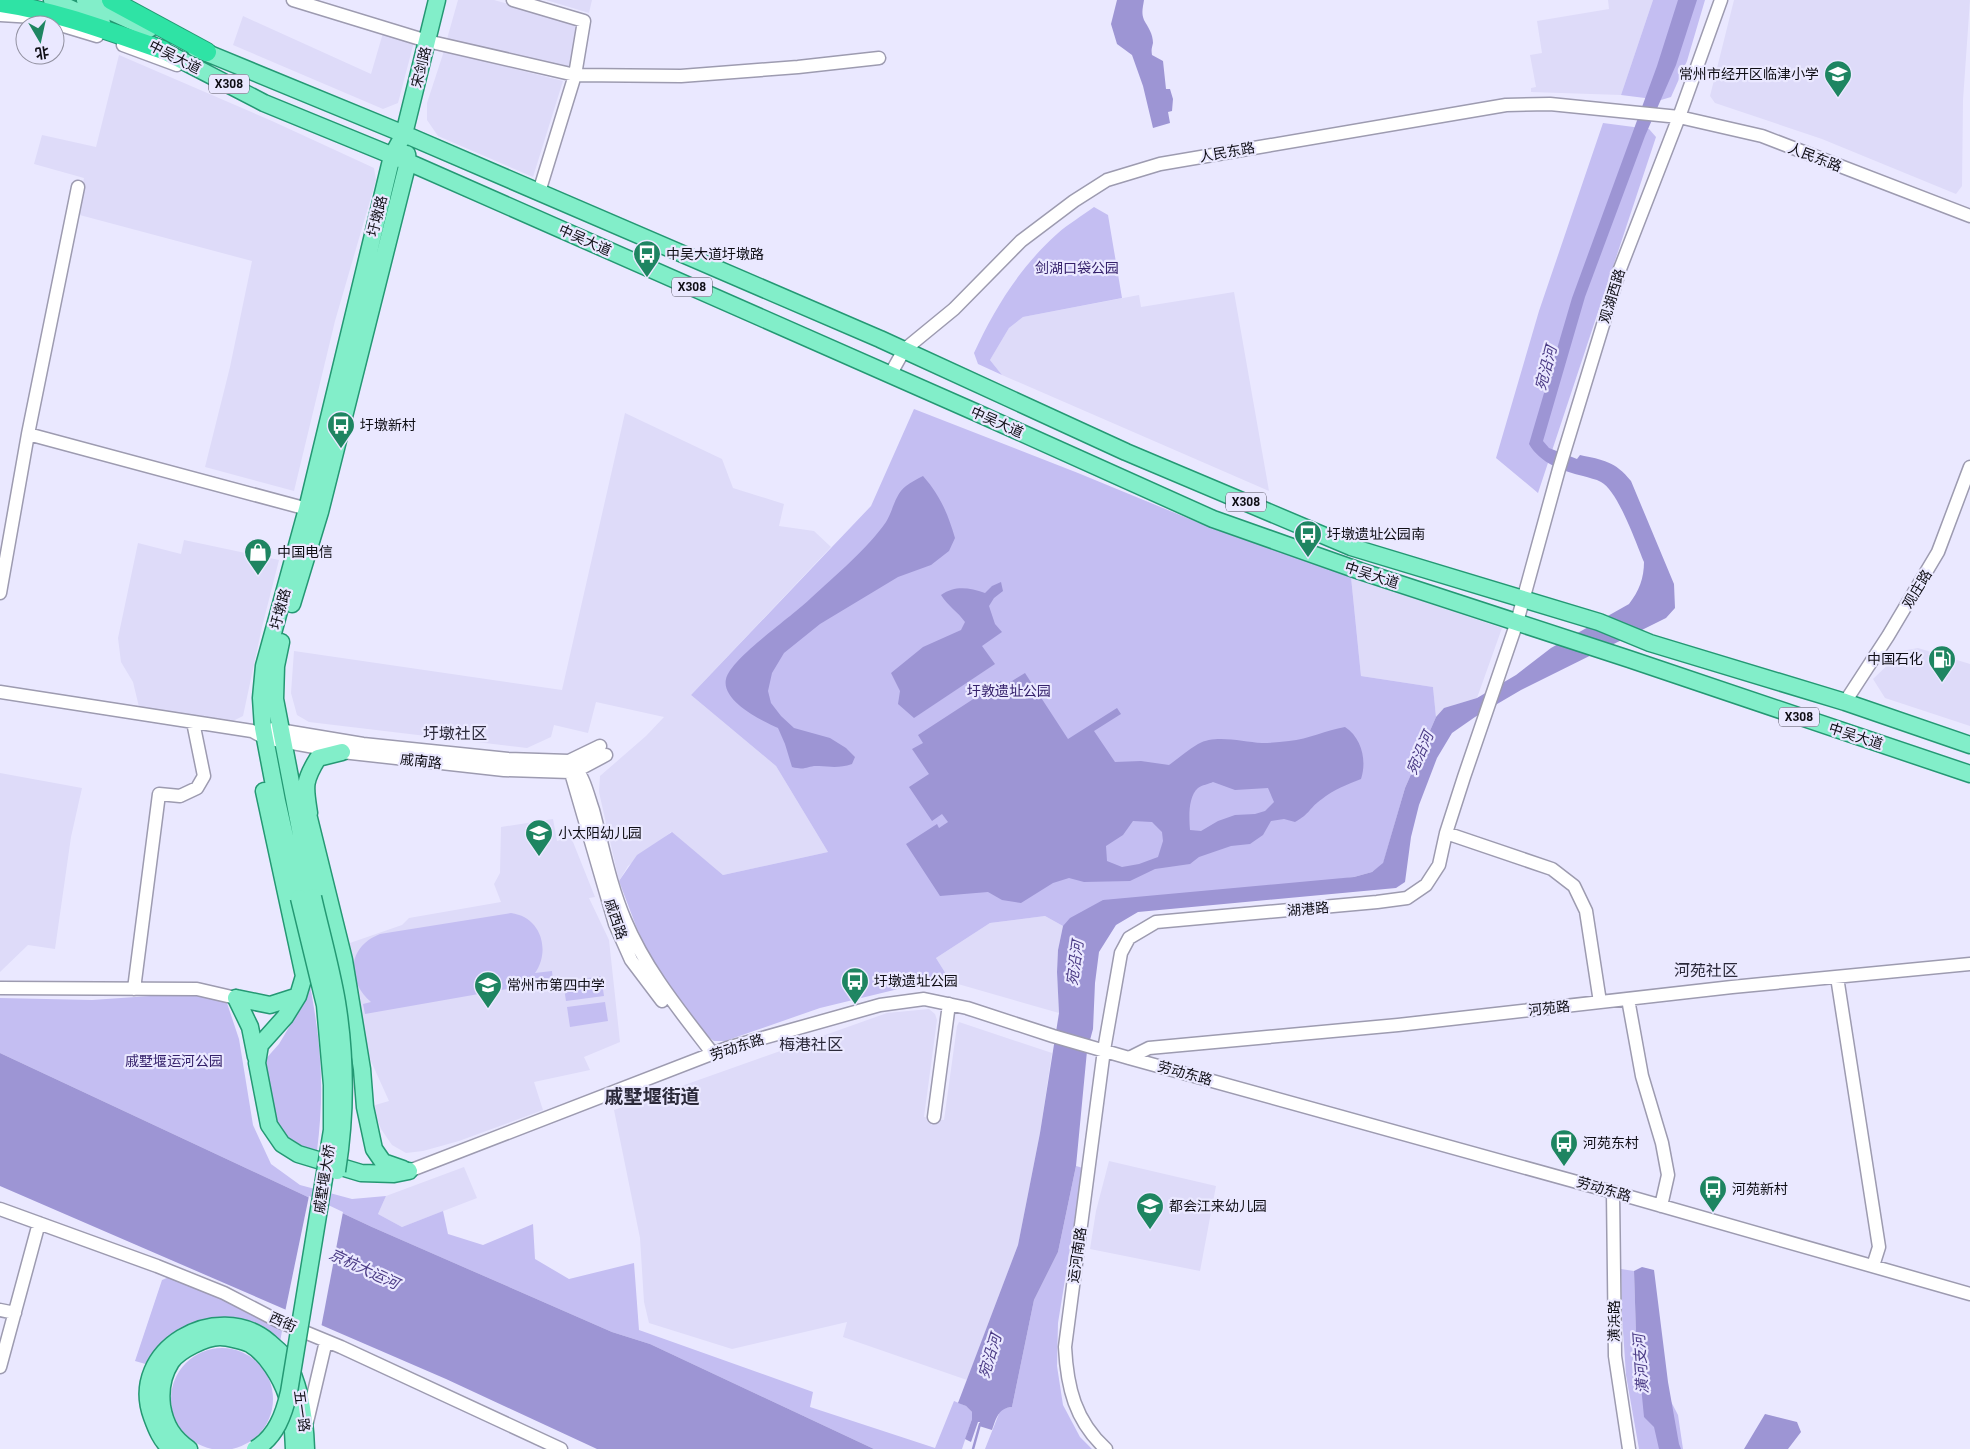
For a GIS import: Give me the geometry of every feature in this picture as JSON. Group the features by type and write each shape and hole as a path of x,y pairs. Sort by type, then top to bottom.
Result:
{"highway":[{"path":"111,0 207,52"},
{"path":"0,3 26,6 54,14 163,50"}],"main road":[{"name":"中吴大道","path":"52,0 163,50 264,102 408,162 1213,519 1360,571 1970,774"},
{"name":"中吴大道","path":"85,0 404,134 904,350 1126,452 1351,547 1599,622 1650,643 1845,702 1970,745"},
{"name":"宋剑路","path":"404,134 437,0"},
{"name":"圩墩路","path":"306,898 310,878 275,699 276,666 392,156 404,134"},
{"name":"圩墩路","path":"260,732 254,685 272,638 313,510 408,162 404,134"},
{"path":"260,732 277,801 306,898"},
{"path":"257,1063 260,1045 285,1017 298,996 304,976 274,844 260,732"},
{"path":"283,737 296,768 344,960 362,1069 365,1107 374,1149 383,1162 409,1171"},
{"path":"310,878 312,828 305,785 308,773 318,758 342,752"},
{"name":"戚墅堰大桥","path":"255,1449 273,1433 284,1414 288,1399 332,1130 332,1085 325,1005 306,898"},
{"name":"戚墅堰大桥","path":"271,1449 280,1439 293,1416 299,1399 343,1135 344,1082 337,1002 306,898"},
{"path":"236,998 270,1005 298,996"},
{"path":"236,998 250,1027 269,1125 282,1144 298,1154 362,1172 394,1174 409,1171"},
{"name":"五一路","path":"196,1337 220,1325 240,1327 258,1333 284,1356 299,1386 306,1432 306,1449"},
{"path":"171,1449 157,1432 148,1407 148,1386 153,1369 162,1355 176,1340 196,1337"},
{"path":"189,1449 180,1443 169,1430 164,1417 161,1395 162,1381 171,1361 188,1348 196,1337"},
{"name":"五一路","path":"196,1337 220,1337 249,1344 264,1357 276,1373 288,1397 293,1449"}],"street":[{"path":"292,0 427,41 575,75 682,76 798,67 879,58"},
{"path":"513,0 584,21 575,75 538,192"},
{"name":"观湖西路","path":"1523,599 1558,469 1620,269 1721,0"},
{"path":"0,14 34,17 105,38 225,82"},
{"name":"人民东路","path":"890,375 904,350 954,309 1021,241 1074,200 1107,180 1160,164 1506,105 1550,104 1679,116 1762,136 1970,216"},
{"path":"0,593 28,434 78,187"},
{"path":"28,434 313,510"},
{"name":"观庄路","path":"1845,702 1888,636 1938,552 1970,467"},
{"path":"1517,622 1523,599"},
{"name":"湖港路","path":"1098,1048 1121,953 1129,938 1141,929 1156,922 1407,898 1426,885 1439,865 1446,832 1517,622"},
{"name":"戚南路","path":"0,692 260,732 342,752 504,770 572,768 603,750"},
{"path":"134,989 159,794 180,796 198,788 204,776 193,722"},
{"name":"戚南路","path":"283,737 508,759 572,768"},
{"name":"戚西路","path":"572,768 588,793 613,886 624,919 641,954 709,1055"},
{"path":"1446,832 1552,869 1574,886 1586,911 1600,1002"},
{"name":"河苑路","path":"1129,1058 1149,1048 1398,1025 1970,964"},
{"path":"1837,977 1879,1247 1873,1266"},
{"path":"0,988 197,989 236,998"},
{"name":"劳动东路","path":"409,1171 709,1055 880,1005 924,999 967,1008 1129,1058 1613,1192 1970,1294"},
{"path":"1628,999 1642,1076 1662,1142 1668,1175 1661,1206"},
{"path":"934,1117 949,1004"},
{"name":"运河南路","path":"1098,1048 1065,1347 1066,1372 1074,1404 1085,1423 1106,1449"},
{"name":"潢浜路","path":"1613,1192 1615,1356 1629,1449"},
{"name":"西街","path":"0,1209 157,1266 224,1294 278,1321 326,1341 561,1449"},
{"path":"0,1367 39,1223"},
{"path":"0,1310 15,1313"},
{"path":"306,1432 326,1341"}],"shaded area":[{"path":"458,0 494,0 578,23 568,72 447,39"},
{"path":"546,0 592,0 589,13"},
{"path":"1608,0 1653,0 1621,95 1531,92 1531,88 1536,87 1530,55 1542,53 1537,21 1609,9"},
{"name":"常州市经开区临津小学","path":"1734,0 1970,0 1963,100 1962,186 1956,194 1822,139 1715,103 1710,96"},
{"path":"243,16 371,74 383,33 414,42 398,103 383,109 233,45"},
{"path":"444,51 563,81 533,177 438,136 427,120 427,103"},
{"path":"119,55 272,121 374,168 376,180 335,321 294,491 205,467 230,367 252,261 76,214 84,178 34,164 42,135 96,147"},
{"path":"1234,292 1269,491 1002,375 990,360 1009,328 1023,317 1139,295 1141,307"},
{"path":"625,413 722,459 733,488 784,504 779,526 814,531 831,547 691,695 776,766 828,852 723,875 671,832 628,866 619,881 599,792 600,776 646,736 664,717 596,702 588,733 554,725 551,737 527,748 309,722 297,715 291,693 294,651 562,690"},
{"path":"184,540 279,560 243,716 233,721 139,707 133,682 121,662 118,638 138,543 181,554"},
{"path":"1351,577 1502,628 1477,698 1454,705 1436,717 1433,687 1361,676"},
{"path":"1918,648 1970,664 1970,726 1885,698 1873,679 1902,651"},
{"path":"0,773 82,788 71,837 55,949 28,945 0,972"},
{"name":"常州市第四中学","path":"553,819 557,841 571,837 595,897 589,898 609,940 620,1042 584,1057 590,1070 534,1082 543,1110 459,1141 423,1151 406,1153 392,1145 381,1129 372,1106 389,1101 370,1059 347,944 402,925 409,918 501,902 494,884 500,873 501,827"},
{"path":"1045,916 1063,926 1058,950 1059,1013 951,982 936,958 990,923"},
{"path":"929,1009 935,1014 937,1020 924,1117 944,1120 959,1022 1052,1053 1040,1133 1018,1245 967,1380 843,1337 847,1322 732,1349 649,1323 644,1302 640,1238 614,1110 887,1013"},
{"name":"都会江来幼儿园","path":"1109,1161 1216,1186 1200,1271 1090,1249 1096,1211"},
{"path":"464,1167 477,1198 402,1227 378,1214 386,1196"}],"green space":[{"path":"1653,0 1705,0 1687,61 1671,97 1661,100 1621,95"},
{"path":"1603,123 1649,129 1656,137 1538,493 1496,458 1539,311"},
{"name":"剑湖口袋公园","path":"1094,207 1108,215 1122,298 1023,317 1009,328 990,360 1002,375 978,364 974,353 990,320 1009,289 1031,260 1057,234"},
{"name":"圩敦遗址公园","path":"914,409 1214,529 1351,577 1361,676 1433,687 1436,717 1405,788 1383,864 1372,872 1354,877 1105,913 1086,944 1063,926 1045,916 990,923 936,958 951,982 923,983 820,1008 725,1041 714,1041 704,1034 651,961 619,881 637,855 672,832 723,875 828,852 776,766 691,695 871,506"},
{"path":"511,913 530,921 536,928 540,936 542,954 540,964 535,973 552,971 553,981 365,1014 363,1004 371,1002 357,984 354,965 356,955 369,940 380,934"},
{"path":"601,976 604,996 566,1001 563,982"},
{"path":"309,980 321,1065 321,1106 317,1151 288,1139 280,1130 270,1106 263,1062 279,1044 298,1012"},
{"name":"戚墅堰运河公园","path":"193,993 227,1003 239,1039 253,1125 271,1164 300,1185 352,1199 386,1196 378,1214 402,1227 443,1211 448,1234 483,1245 533,1224 535,1259 569,1279 634,1263 639,1330 813,1392 810,1407 935,1448 954,1401 966,1406 972,1412 972,1419 962,1449 874,1449 650,1344 612,1332 372,1227 0,1053 0,998 92,1000"},
{"path":"605,1002 608,1021 570,1027 567,1007"},
{"path":"1076,1166 1083,1168 1058,1323 1057,1366 1063,1405 1080,1437 1092,1449 985,1449 1000,1411 1003,1408 1012,1407 1034,1300 1058,1252"},
{"path":"1621,1269 1634,1271 1636,1334 1678,1415 1683,1449 1639,1449 1626,1375"},
{"path":"169,1277 225,1299 282,1331 280,1342 255,1326 149,1365 135,1361 162,1280"},
{"path":"222,1348 242,1352 258,1363 269,1379 273,1399 269,1419 258,1435 242,1446 222,1450 202,1446 186,1435 175,1419 171,1399 175,1379 186,1363 202,1352"}],"water":[{"path":"1117,0 1144,0 1142,10 1144,20 1152,37 1152,55 1163,61 1166,89 1170,89 1173,99 1172,111 1168,112 1170,123 1153,128 1143,86 1132,55 1117,44 1111,24"},
{"path":"1678,0 1697,0 1676,65 1645,136 1585,297 1543,441 1549,448 1577,459 1580,455 1608,462 1620,469 1631,481 1674,584 1675,608 1666,618 1521,690 1452,733 1437,758 1419,805 1411,837 1405,882 1396,888 1138,912 1116,925 1099,952 1095,983 1093,1029 1087,1051 1076,1166 1058,1252 1034,1300 1012,1407 1001,1412 996,1418 992,1430 979,1426 980,1422 978,1422 971,1442 965,1439 972,1419 972,1412 966,1406 958,1403 1018,1245 1040,1133 1059,1013 1058,950 1063,926 1070,918 1103,900 1354,877 1372,872 1383,863 1405,788 1436,717 1444,708 1477,698 1516,675 1551,648 1629,604 1636,594 1642,579 1644,562 1626,518 1614,496 1599,481 1567,472 1545,461 1529,444 1572,298 1657,66"},
{"path":"923,476 943,505 955,538 949,551 931,565 898,577 820,624 784,653 772,673 768,691 771,703 781,716 794,728 830,738 846,748 855,757 852,764 844,766 792,767 778,728 744,709 730,695 726,687 726,679 730,670 750,649 802,606 861,551 886,522 902,489"},
{"path":"1001,582 1003,591 994,598 989,606 995,624 1002,632 982,646 995,664 914,718 898,704 900,691 891,673 923,647 961,630 965,622 941,595 963,588 985,593 992,586"},
{"path":"1025,673 1068,739 1117,708 1121,714 1094,731 1115,762 1141,761 1169,765 1194,746 1213,739 1262,743 1282,742 1345,727 1356,737 1362,750 1363,772 1361,779 1326,796 1295,822 1284,819 1271,821 1263,835 1250,844 1231,846 1199,857 1190,864 1155,869 1130,881 1084,882 1069,878 1053,883 1021,903 1002,900 988,892 940,896 906,844 937,824 939,828 948,822 942,814 932,821 909,787 929,774 912,749 923,743 918,735 1001,681 1004,686","holes":["1213,782 1235,790 1268,788 1274,802 1265,811 1255,814 1235,815 1218,821 1201,831 1190,830 1189,813 1192,797 1198,788","1133,821 1152,822 1162,832 1163,841 1158,857 1139,864 1122,867 1107,861 1106,846 1123,835"]},
{"name":"京杭大运河","path":"0,1053 372,1227 612,1332 650,1344 874,1449 597,1449 446,1379 0,1186"},
{"name":"潢河支河","path":"1642,1267 1654,1270 1668,1382 1681,1449 1659,1449 1654,1427 1644,1417 1636,1334 1634,1271"},
{"path":"1765,1414 1797,1422 1801,1432 1788,1449 1744,1449"}],"pier":[{"path":"309,1196 343,1212 321,1328 285,1312"}],"waterway":[{"name":"宛沿河","path":"973,1449 980,1424"}],"place":[{"name":"常州市经开区临津小学","path":"1838,98"},
{"name":"中吴大道圩墩路","path":"647,278"},
{"name":"圩墩新村","path":"341,449"},
{"name":"圩墩遗址公园南","path":"1308,558"},
{"name":"中国电信","path":"258,576"},
{"name":"中国石化","path":"1942,683"},
{"name":"小太阳幼儿园","path":"539,857"},
{"name":"圩墩遗址公园","path":"855,1005"},
{"name":"常州市第四中学","path":"488,1009"},
{"name":"河苑东村","path":"1564,1167"},
{"name":"河苑新村","path":"1713,1213"},
{"name":"都会江来幼儿园","path":"1150,1230"}],"district":[{"name":"圩墩社区","path":"455,733"},
{"name":"河苑社区","path":"1706,970"},
{"name":"梅港社区","path":"811,1044"},
{"name":"戚墅堰街道","path":"652,1096"}]}
